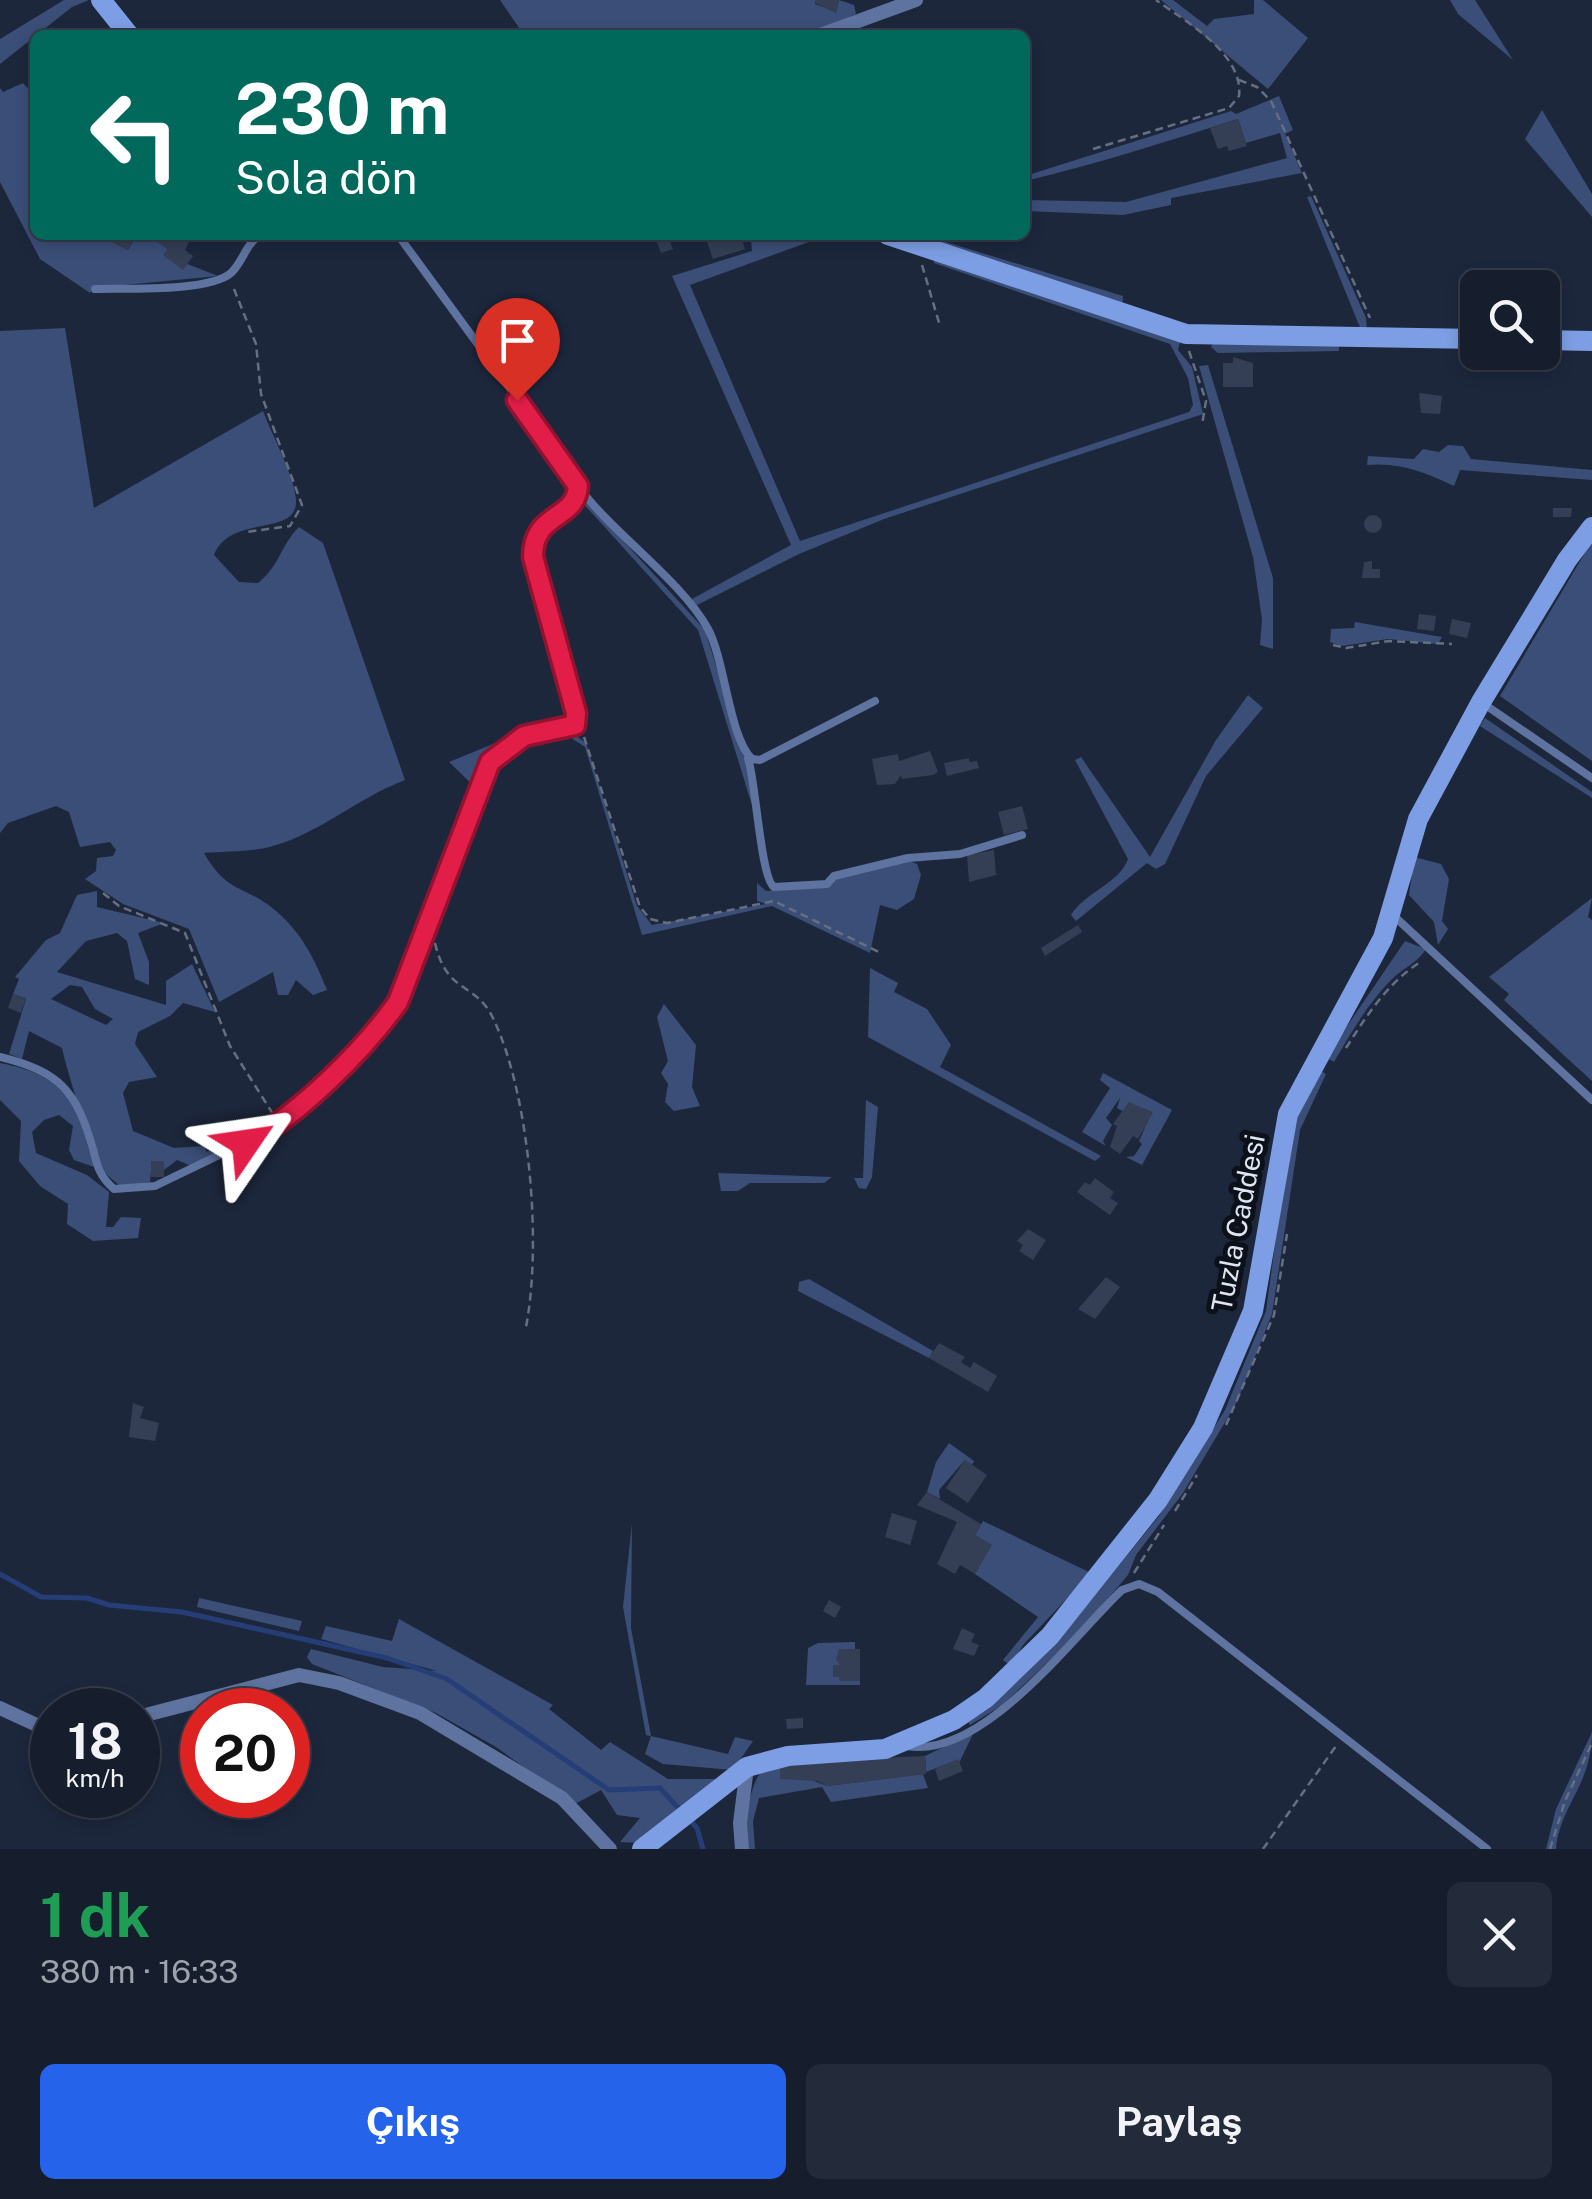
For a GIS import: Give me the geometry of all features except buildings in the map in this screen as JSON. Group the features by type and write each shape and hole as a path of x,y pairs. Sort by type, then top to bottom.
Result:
{"main road":[{"path":"101,0 125,30"},
{"path":"903,240 1196,336 1460,339"},
{"path":"1560,340 1592,341"},
{"name":"Tuzla Caddesi","path":"643,1848 747,1767 788,1756 867,1752 903,1744 977,1704 1050,1636 1158,1500 1203,1428 1253,1312 1288,1114 1370,966 1392,914 1418,819 1481,702 1592,527"}],"street":[{"path":"834,30 916,0"},
{"path":"160,1711 299,1675 339,1683 420,1714 562,1798 610,1849"},
{"path":"0,1708 30,1722"},
{"path":"742,1849 740,1823 747,1767"}],"lane":[{"path":"95,290 213,282 231,272 256,240"},
{"path":"402,240 578,486 701,617 716,644 746,754 761,818 763,870 774,887 827,884 834,876 902,860 960,854 1022,836"},
{"path":"0,1057 61,1080 71,1092 99,1172 114,1189 156,1186 279,1124 384,1022 398,1002 490,762 524,736 575,725 576,713 533,557 533,541 544,522 572,503 578,486"},
{"path":"746,754 760,760 875,701"},
{"path":"1481,702 1592,778"},
{"path":"1392,914 1592,1100"},
{"path":"903,1744 938,1745 996,1714 1122,1590 1139,1584 1158,1592 1486,1849"}],"path":[{"path":"1092,149 1229,108 1239,96 1239,80 1220,50 1156,0"},
{"path":"1239,80 1265,92 1276,110 1380,338"},
{"path":"920,246 922,277 940,326"},
{"path":"231,272 235,295 256,344 261,394 302,505 290,526 246,532"},
{"path":"1196,336 1187,346 1206,401 1202,425"},
{"path":"1333,645 1346,648 1389,641 1452,644"},
{"path":"575,725 589,744 632,883 650,919 667,923 774,902 879,952"},
{"path":"103,893 119,906 185,933 230,1046 279,1124"},
{"path":"430,916 443,970 492,1017 516,1095 530,1199 534,1280 526,1327"},
{"path":"1264,1849 1343,1736"},
{"path":"1550,1849 1565,1801 1592,1743"}],"shaded area":[{"path":"64,0 89,0 72,7 43,30 30,30 30,40 0,64 0,39"},
{"path":"500,0 816,0 815,4 836,12 839,0 854,5 856,14 819,30 521,30"},
{"path":"1161,0 1173,0 1207,26 1214,19 1254,14 1254,0 1263,0 1308,38 1268,89"},
{"path":"1450,0 1475,0 1513,60 1458,14"},
{"path":"23,83 30,91 30,240 0,182 0,88 3,92"},
{"path":"1279,96 1293,130 1285,134 1302,173 1171,198 1171,205 1123,215 1030,211 1030,200 1126,202 1287,158 1280,133 1246,143 1238,119 1030,180 1030,174 1231,111 1236,114"},
{"path":"1542,110 1592,194 1592,217 1525,139"},
{"path":"1311,196 1366,318 1367,331 1361,330 1307,197"},
{"path":"30,240 109,240 128,250 134,240 155,240 168,249 164,255 218,276 93,288 90,293 40,259"},
{"path":"751,240 814,240 690,285 800,541 1189,412 1193,405 1188,378 1170,344 934,263 934,255 1181,338 1178,350 1192,367 1203,414 884,519 799,554 695,606 690,600 791,545 672,276 752,251"},
{"path":"916,240 939,240 1123,296 1122,308"},
{"path":"65,328 94,508 263,411 292,479 294,512 286,519 234,534 222,542 214,555 239,582 258,583 299,527 323,543 405,780 290,840 256,849 204,853 221,876 265,902 293,928 327,990 313,995 296,980 288,995 278,995 273,972 219,1002 189,929 123,904 85,879 96,871 97,858 113,856 116,850 110,842 80,847 69,812 56,806 8,823 0,833 0,331"},
{"path":"1214,341 1339,343 1339,351 1218,353 1211,347"},
{"path":"1208,365 1273,578 1273,649 1260,645 1262,619 1253,557 1199,366"},
{"path":"1448,445 1463,446 1471,459 1592,470 1592,480 1460,470 1454,486 1412,469 1367,465 1368,456 1414,459 1423,449 1439,452"},
{"path":"583,497 705,630 748,768 759,828 698,630 581,501"},
{"path":"1592,541 1592,761 1500,696"},
{"path":"1355,622 1442,637 1438,644 1388,639 1342,646 1330,642 1331,629 1354,628"},
{"path":"1248,695 1263,708 1206,776 1165,864 1156,869 1147,863 1076,921 1071,915 1077,907 1118,875 1128,859 1075,760 1081,757 1150,857 1216,740"},
{"path":"1485,718 1592,792 1592,798 1480,726"},
{"path":"569,731 586,743 637,906 652,925 766,904 757,901 757,883 766,891 830,886 835,879 907,860 917,864 921,875 914,899 897,910 880,905 870,953 772,906 642,935 585,747 565,734 528,743 491,768 516,744"},
{"path":"515,735 490,759 477,789 449,762"},
{"path":"1414,857 1441,864 1449,879 1442,921 1448,929 1438,945 1434,922 1409,895"},
{"path":"97,891 97,907 164,923 138,933 149,962 149,985 135,979 127,941 117,933 86,941 57,972 166,1005 166,981 192,964 215,1012 183,1003 170,1016 138,1032 135,1044 157,1077 129,1082 123,1093 133,1131 174,1148 204,1146 207,1152 268,1114 275,1124 194,1167 177,1160 164,1170 164,1161 152,1161 150,1182 121,1187 105,1172 87,1130 62,1048 29,1031 22,1059 9,1054 26,999 13,994 19,979 15,977 46,940 60,933 77,895","holes":["70,985 82,987 95,1009 113,1019 106,1025 51,999"]},
{"path":"1592,898 1588,917 1592,920 1592,1081 1504,1000 1509,994 1489,977"},
{"path":"1405,941 1426,949 1382,990 1334,1062 1326,1057"},
{"path":"870,968 898,983 894,992 927,1009 951,1045 940,1067 1101,1156 1095,1161 868,1037"},
{"path":"664,1004 696,1045 692,1087 700,1106 674,1111 665,1102 668,1084 661,1073 668,1061 657,1017"},
{"path":"0,1063 41,1076 66,1097 82,1126 94,1167 74,1160 69,1150 73,1126 59,1115 44,1120 32,1132 36,1153 87,1175 109,1192 106,1227 113,1227 121,1217 141,1218 138,1238 93,1241 67,1224 68,1204 40,1186 19,1161 21,1121 0,1100"},
{"path":"1319,1070 1326,1074 1300,1130 1272,1314 1237,1402 1183,1493 1136,1555 1128,1575 1075,1637 1001,1706 970,1725 967,1720 1074,1621 1159,1516 1225,1410 1266,1311 1291,1128"},
{"path":"1103,1073 1172,1110 1142,1165 1126,1157 1134,1156 1142,1144 1139,1141 1152,1112 1129,1103 1124,1112 1117,1108 1120,1098 1106,1118 1112,1125 1103,1141 1106,1146 1082,1132 1110,1088 1100,1080"},
{"path":"866,1100 878,1107 872,1177 866,1189 859,1188 854,1178 863,1178"},
{"path":"718,1173 832,1177 824,1183 750,1183 738,1191 721,1191"},
{"path":"809,1279 933,1351 929,1358 798,1291 799,1282"},
{"path":"949,1443 974,1461 972,1465 965,1460 939,1490 940,1499 927,1492 936,1462"},
{"path":"983,1521 1091,1573 1023,1645 1011,1666 1003,1660 1038,1617 975,1574 991,1545 975,1535"},
{"path":"632,1523 631,1628 651,1736 646,1735 623,1607"},
{"path":"199,1598 302,1621 299,1631 197,1607"},
{"path":"399,1619 553,1705 549,1709 601,1750 610,1742 668,1779 721,1779 642,1843 620,1842 640,1818 617,1815 601,1790 575,1804 496,1747 436,1713 312,1664 307,1657 311,1649 383,1667 437,1671 321,1639 326,1626 392,1641"},
{"path":"855,1642 855,1649 860,1649 860,1685 806,1685 808,1648 818,1643"},
{"path":"974,1732 959,1763 957,1760 926,1772 925,1756"},
{"path":"1592,1732 1587,1766 1563,1820 1556,1849 1546,1849 1556,1809"},
{"path":"651,1736 728,1754 735,1737 753,1741 733,1770 663,1764 645,1754"},
{"path":"770,1764 827,1786 923,1774 928,1788 831,1802 822,1787 759,1798 753,1821 755,1849 746,1849 752,1789"}],"waterway":[{"path":"0,1574 41,1597 87,1598 109,1605 182,1612 387,1658 447,1679 609,1790 660,1788 681,1811"},
{"path":"689,1819 697,1828 703,1849"}],"route":[{"path":"246,1143 282,1121 384,1022 398,1002 490,762 524,736 575,725 576,713 533,557 533,541 544,522 572,503 578,486 517,400"}]}
